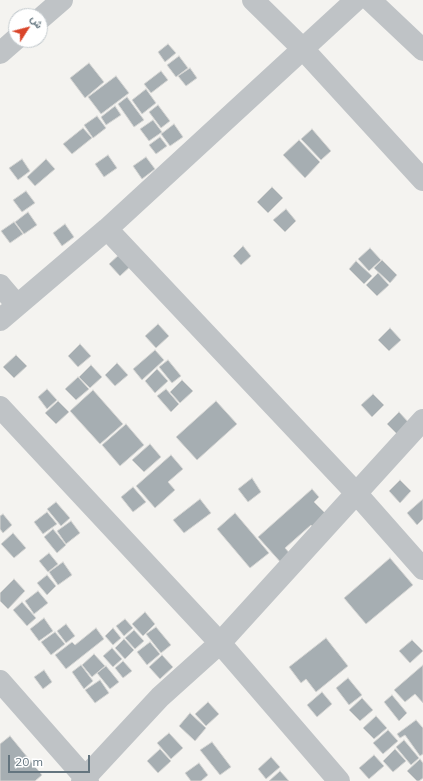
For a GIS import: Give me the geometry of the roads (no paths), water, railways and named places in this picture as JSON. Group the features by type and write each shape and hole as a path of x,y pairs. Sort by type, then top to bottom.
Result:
{"street":[{"path":"48,11 62,0"},
{"path":"253,0 303,49 423,180"},
{"path":"0,320 107,229 356,0"},
{"path":"370,0 423,50"},
{"path":"0,53 8,46"},
{"path":"107,229 356,493 423,569"},
{"path":"0,285 17,305"},
{"path":"0,407 220,643 339,781"},
{"path":"0,681 85,780 160,697 220,643 423,420"}]}
